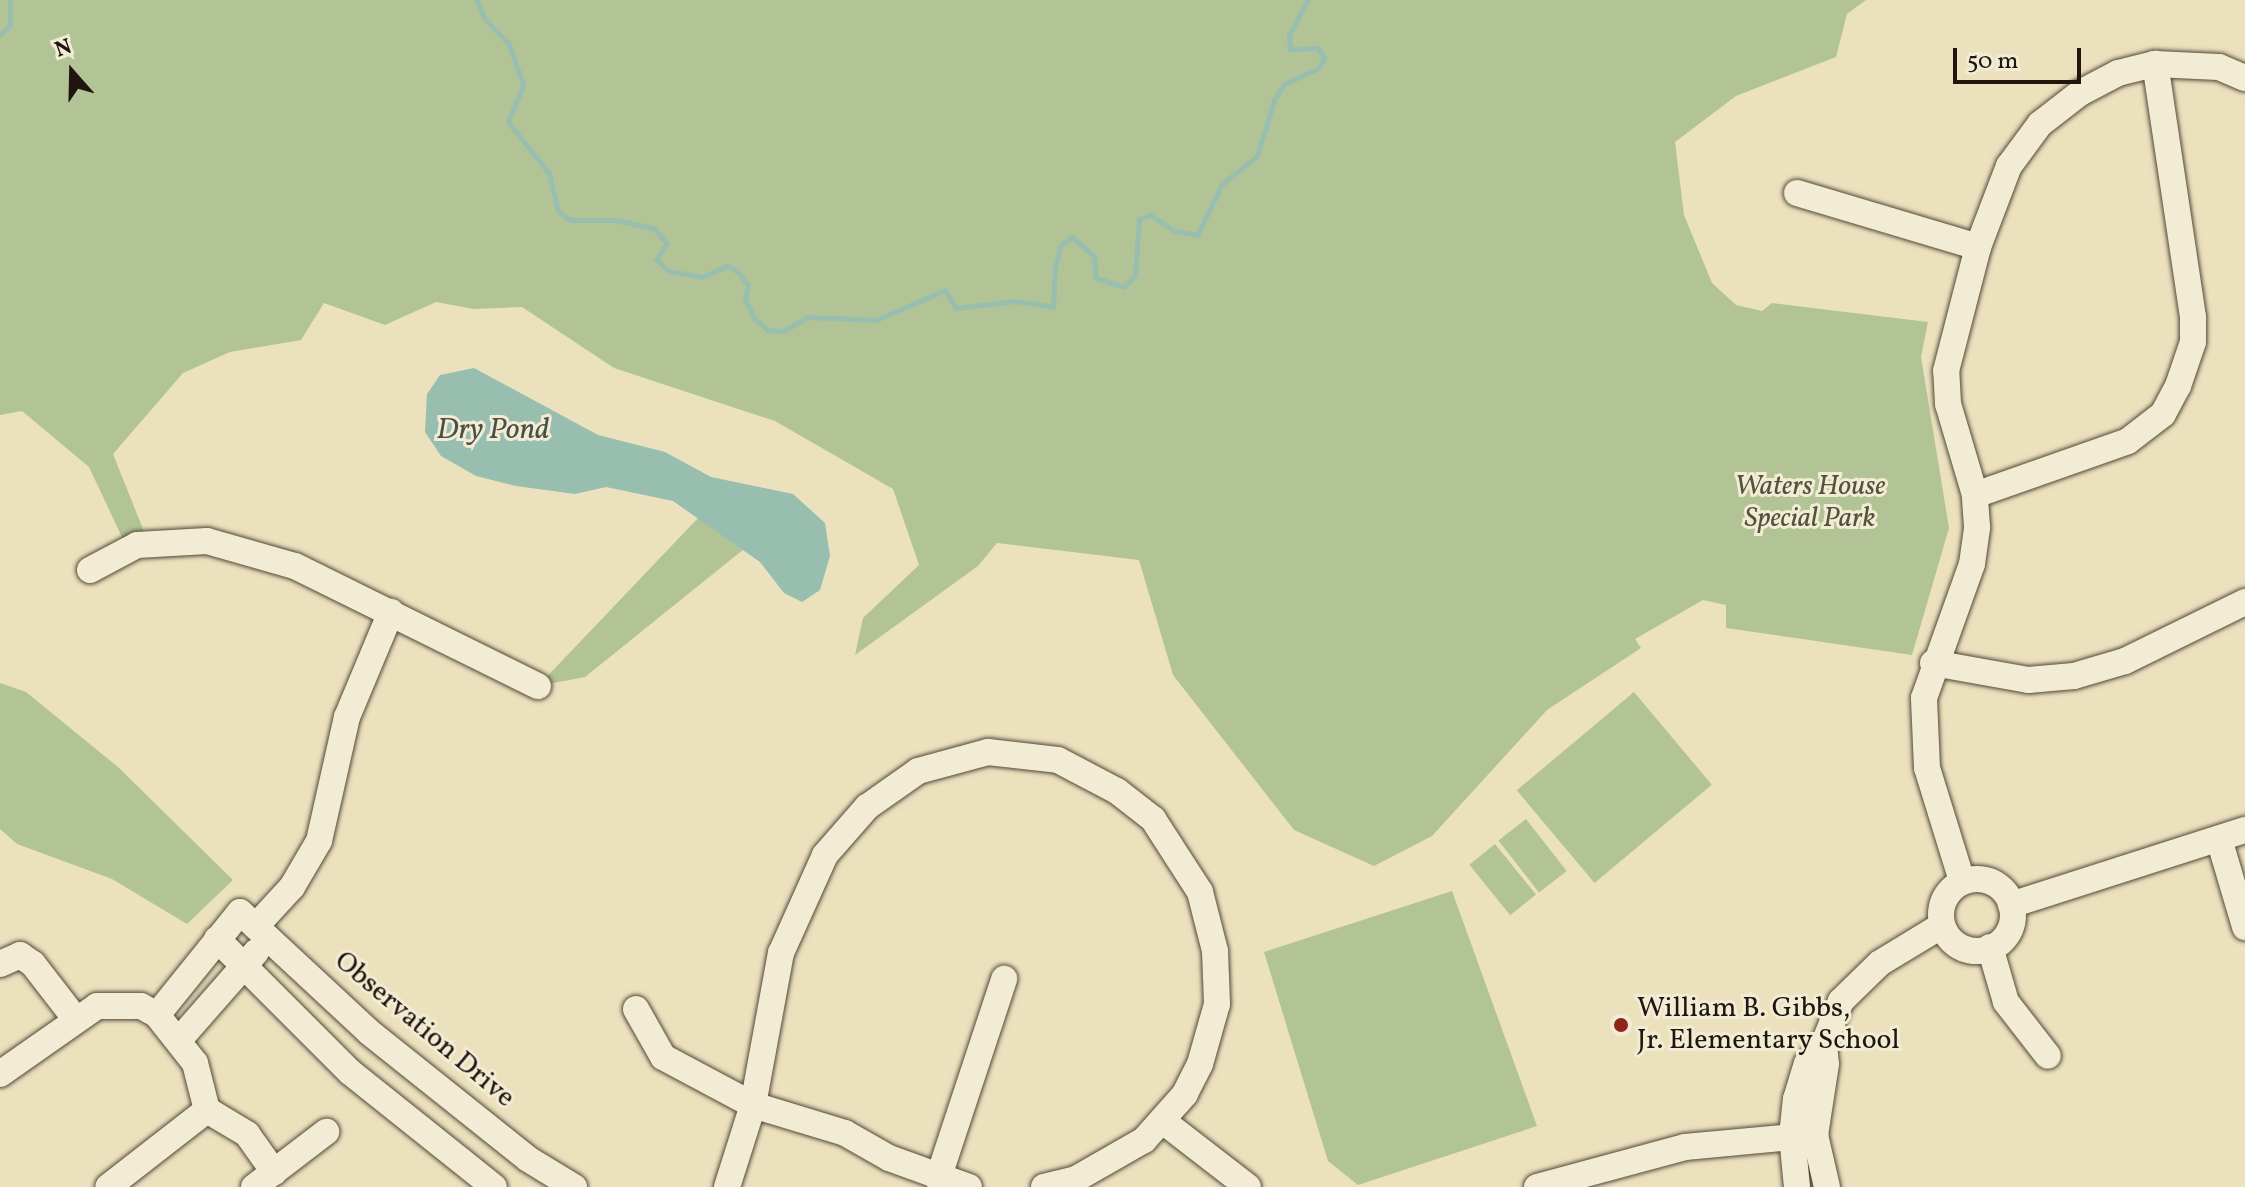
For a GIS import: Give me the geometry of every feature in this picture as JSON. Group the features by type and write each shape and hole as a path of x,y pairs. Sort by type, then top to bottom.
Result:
{"street":[{"path":"1962,881 1927,768 1924,698 1933,663 1972,564 1975,495 1948,404 1946,371 1978,247 2009,166 2040,124 2105,80 2155,64 2219,67 2245,78"},
{"path":"1975,495 2128,441 2163,414 2178,386 2193,342 2193,317 2155,64"},
{"path":"1797,193 1978,247"},
{"path":"90,570 137,545 207,541 295,566 538,686"},
{"path":"1933,663 2028,680 2074,676 2125,661 2245,602"},
{"path":"157,1015 217,939 255,926 292,887 319,841 347,717 391,612"},
{"path":"727,1187 753,1105 781,953 825,855 867,807 918,771 988,752 1058,760 1117,791 1153,819 1200,892 1215,951 1217,1004 1200,1064 1164,1122 1110,1161 1076,1179 1044,1187"},
{"path":"2011,905 2245,830"},
{"path":"2219,839 2245,927"},
{"path":"1797,1187 1804,1135 1807,1064 1824,1043 1841,1001 1861,979 1941,926 1945,898 1962,881 1990,883 2011,905 2009,934 1990,947 1964,949 1941,926"},
{"path":"179,1040 244,965 255,926"},
{"name":"Observation Drive","path":"255,926 369,1032 528,1159 574,1187"},
{"path":"217,939 350,1072 494,1187"},
{"path":"1990,947 2006,1002 2048,1056"},
{"path":"0,964 20,955 33,964 74,1017"},
{"path":"938,1179 1004,979"},
{"path":"0,1074 74,1017 97,1006 121,1003 157,1015 179,1040 205,1085 207,1110"},
{"path":"636,1009 663,1057 753,1105 845,1133 938,1179 969,1187"},
{"path":"207,1110 247,1134 264,1179 326,1132"},
{"path":"108,1187 207,1110"},
{"path":"1164,1122 1248,1187"},
{"path":"1537,1187 1685,1147 1804,1135"},
{"path":"1804,1135 1827,1187"}],"green space":[{"name":"Waters House Special Park","path":"0,0 1866,0 1847,14 1836,57 1736,96 1675,142 1684,215 1712,283 1736,305 1762,311 1772,303 1928,322 1921,357 1949,528 1912,655 1726,628 1726,605 1703,600 1635,639 1641,648 1547,710 1432,836 1374,866 1294,830 1173,675 1139,560 997,543 978,566 855,655 863,618 919,565 893,489 775,421 614,368 522,307 474,309 436,302 385,325 324,303 301,340 230,352 183,373 113,454 149,544 128,550 89,467 22,411 0,415"},
{"path":"699,517 744,549 585,677 538,686"},
{"path":"0,683 26,692 118,767 233,880 187,924 112,879 17,844 0,829"},
{"path":"1634,692 1712,785 1595,883 1517,790"},
{"path":"1526,819 1567,871 1539,893 1498,841"},
{"path":"1495,844 1536,895 1510,915 1469,865"},
{"path":"1452,891 1537,1126 1358,1185 1328,1161 1264,952"}],"water":[{"name":"Dry Pond","path":"474,368 598,435 665,452 711,477 793,494 825,523 830,556 820,590 802,602 784,593 760,562 673,501 606,487 575,494 516,486 476,476 441,456 425,432 427,394 440,375"}],"waterway":[{"path":"0,35 10,25 10,0"},
{"path":"477,0 484,18 509,44 523,85 508,122 549,173 558,211 570,220 615,220 654,228 667,244 656,259 669,271 702,277 727,266 737,271 748,285 745,299 754,318 768,330 784,331 807,317 876,320 945,290 956,308 1016,301 1053,307 1055,267 1061,245 1072,237 1094,256 1096,278 1123,287 1135,276 1139,219 1150,215 1173,230 1197,235 1222,184 1257,156 1274,100 1284,84 1318,68 1324,58 1318,48 1290,49 1289,35 1308,0"}],"place":[{"name":"William B. Gibbs, Jr. Elementary School","path":"1621,1025"}]}
